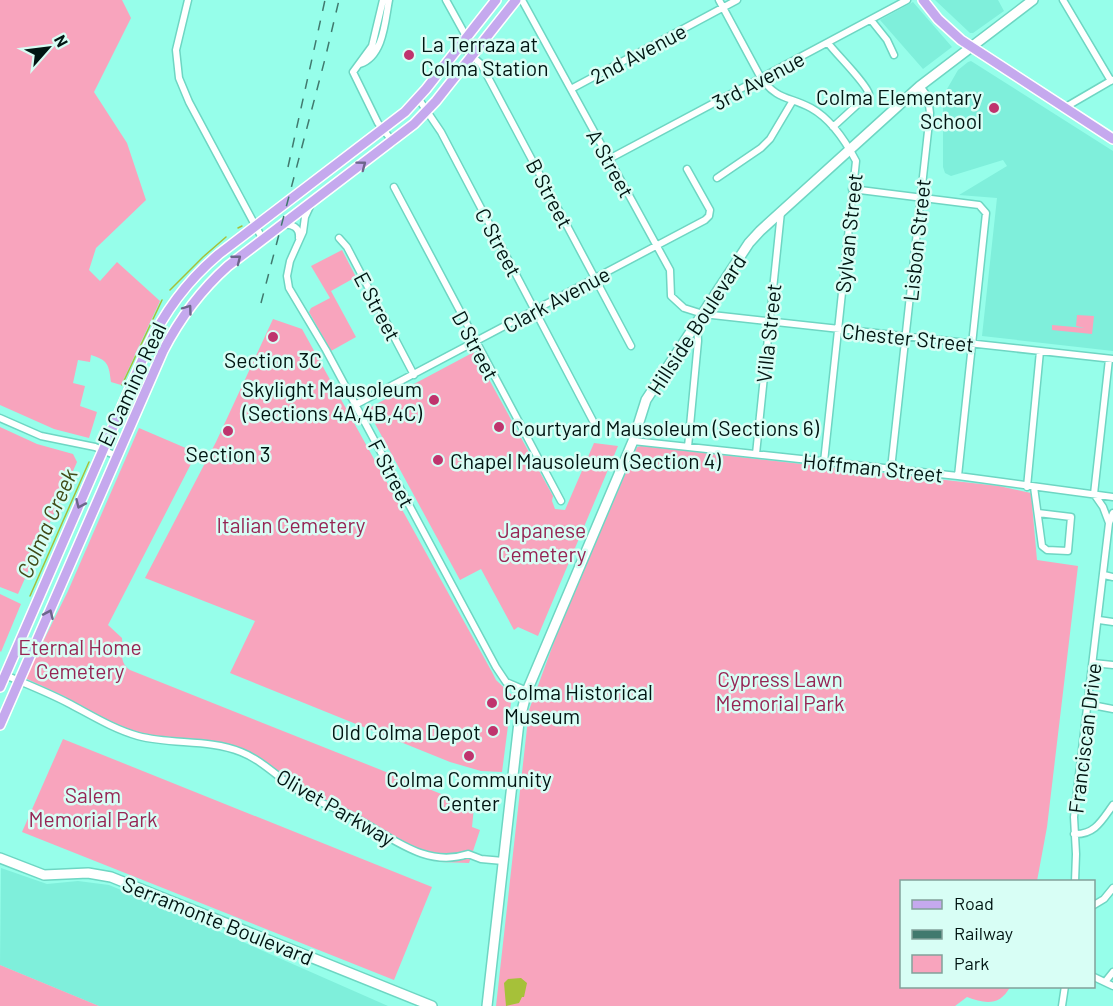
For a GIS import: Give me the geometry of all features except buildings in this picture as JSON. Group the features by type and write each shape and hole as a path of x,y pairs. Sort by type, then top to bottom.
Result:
{"main road":[{"name":"El Camino Real","path":"0,687 150,343 169,310 205,267 255,226 383,130 418,98 496,0"},
{"name":"El Camino Real","path":"0,725 161,356 182,318 214,279 393,142 428,110 516,0"},
{"path":"923,0 948,29 970,46 1113,139"},
{"name":"Hillside Boulevard","path":"487,1006 519,722 527,691 633,441 646,400 749,243 920,86 970,46 1034,0"},
{"name":"Serramonte Boulevard","path":"0,858 44,875 88,873 113,878 432,1006"}],"street":[{"path":"188,0 176,50 179,78 189,102 263,240"},
{"path":"383,0 372,46 352,72 383,130 393,142"},
{"path":"360,63 366,62 376,50 382,37 389,0"},
{"path":"446,0 466,38"},
{"name":"A Street","path":"522,0 670,270 670,291 675,301 700,318"},
{"path":"719,0 769,90 814,110 833,127 850,149"},
{"name":"2nd Avenue","path":"571,89 737,0"},
{"name":"3rd Avenue","path":"609,159 907,0"},
{"path":"1063,0 1112,81 1064,108"},
{"path":"871,20 887,40 894,55"},
{"path":"828,43 867,88 869,94 833,127"},
{"name":"B Street","path":"460,46 481,64 631,346"},
{"name":"Lisbon Street","path":"891,469 930,100 920,86"},
{"name":"C Street","path":"418,98 428,110 593,421"},
{"path":"717,178 761,148 770,139 792,102"},
{"name":"Sylvan Street","path":"824,462 856,161 850,149"},
{"name":"Clark Avenue","path":"355,405 657,246 709,216 710,210 687,169"},
{"name":"D Street","path":"394,188 561,501"},
{"path":"852,189 979,205 985,210 985,238 958,476"},
{"name":"F Street","path":"311,203 290,261 287,282 496,667 506,682 527,691"},
{"name":"Villa Street","path":"756,454 781,212"},
{"path":"283,225 293,226 298,230 299,241"},
{"name":"E Street","path":"339,238 347,247 414,375"},
{"path":"688,447 700,318"},
{"name":"Chester Street","path":"700,318 770,322 1111,359"},
{"path":"1026,486 1040,351"},
{"path":"1109,523 1095,494 1111,359"},
{"path":"0,418 40,436 103,450 117,456"},
{"name":"Hoffman Street","path":"633,441 958,476 1113,496"},
{"path":"1034,487 1043,548 1068,551 1071,517 1038,513"},
{"name":"Franciscan Drive","path":"1075,880 1074,817 1109,523 1113,513"},
{"path":"1104,575 1113,577"},
{"path":"1099,620 1113,622"},
{"path":"1093,663 1113,665"},
{"name":"Olivet Parkway","path":"5,675 54,696 111,726 136,735 214,745 257,759 302,793 358,819 413,851 446,858 468,854 481,859 503,861"},
{"path":"1087,704 1113,710"},
{"path":"1074,834 1084,834 1096,828 1113,805"},
{"path":"1095,904 1104,899 1113,888"},
{"path":"1105,982 1113,972"},
{"path":"1095,977 1113,986"},
{"path":"1062,1006 1065,988"}],"shaded area":[{"path":"935,0 998,0 1004,11 970,33"},
{"path":"913,2 952,47 923,69 880,20"},
{"path":"971,61 1113,151 1113,351 982,336 997,198 959,195 1007,166 1003,160 951,176 945,173 943,167 943,96 958,70"},
{"path":"1,868 47,884 78,881 109,885 388,1006 99,1006 0,965"},
{"path":"521,978 527,983 524,997 519,1003 506,1006 504,983 508,979"}],"green space":[{"path":"0,0 122,0 131,18 94,92 127,143 146,200 96,248 89,270 100,281 117,262 160,301 121,385 111,382 108,367 101,359 91,355 90,362 78,360 73,383 85,386 80,406 97,412 89,438 54,429 0,405"},
{"path":"342,250 356,277 331,291 356,337 331,351 309,312 311,308 330,298 311,266"},
{"path":"1077,315 1094,316 1092,334 1052,330 1052,325 1085,328 1076,326"},
{"name":"Italian Cemetery","path":"273,319 302,329 496,680 512,695 502,772 481,771 450,762 230,673 255,621 145,578 216,442"},
{"name":"Italian Cemetery","path":"474,352 553,496 555,509 565,510 594,443 618,446 538,636 518,627 514,630 481,569 460,580 367,409"},
{"path":"0,427 37,444 73,454 77,462 18,594 0,587"},
{"name":"Eternal Home Cemetery","path":"139,428 195,452 193,460 108,625 122,638 122,660 126,667 474,807 472,827 480,830 469,863 440,862 410,853 367,827 311,802 274,772 238,751 127,732 79,708 76,703 69,702 66,697 25,678 68,591"},
{"name":"Cypress Lawn Memorial Park","path":"637,447 999,486 1031,493 1037,560 1078,566 1047,827 1037,880 900,880 900,988 1009,988 1002,998 986,1002 967,997 955,1006 496,1006 529,710 561,623"},
{"path":"0,594 21,604 1,652 0,651"},
{"name":"Salem Memorial Park","path":"63,739 432,887 394,980 22,832"},
{"path":"0,965 99,1006 0,1006"}],"waterway":[{"name":"Colma Creek","path":"238,228 242,226"},
{"name":"Colma Creek","path":"170,290 226,237"},
{"name":"Colma Creek","path":"122,385 162,300"},
{"name":"Colma Creek","path":"30,596 89,462"}],"railway":[{"path":"288,167 325,0"},
{"path":"261,303 339,0"}],"place":[{"name":"La Terraza at Colma Station","path":"409,55"},
{"name":"Colma Elementary School","path":"994,108"},
{"name":"Section 3C","path":"273,337"},
{"name":"Skylight Mausoleum (Sections 4A,4B,4C)","path":"434,400"},
{"name":"Courtyard Mausoleum (Sections 6)","path":"499,427"},
{"name":"Section 3","path":"228,431"},
{"name":"Chapel Mausoleum (Section 4)","path":"438,460"},
{"name":"Colma Historical Museum","path":"492,703"},
{"name":"Old Colma Depot","path":"493,731"},
{"name":"Colma Community Center","path":"469,756"}],"park label":[{"name":"Japanese Cemetery","path":"542,541"}]}
